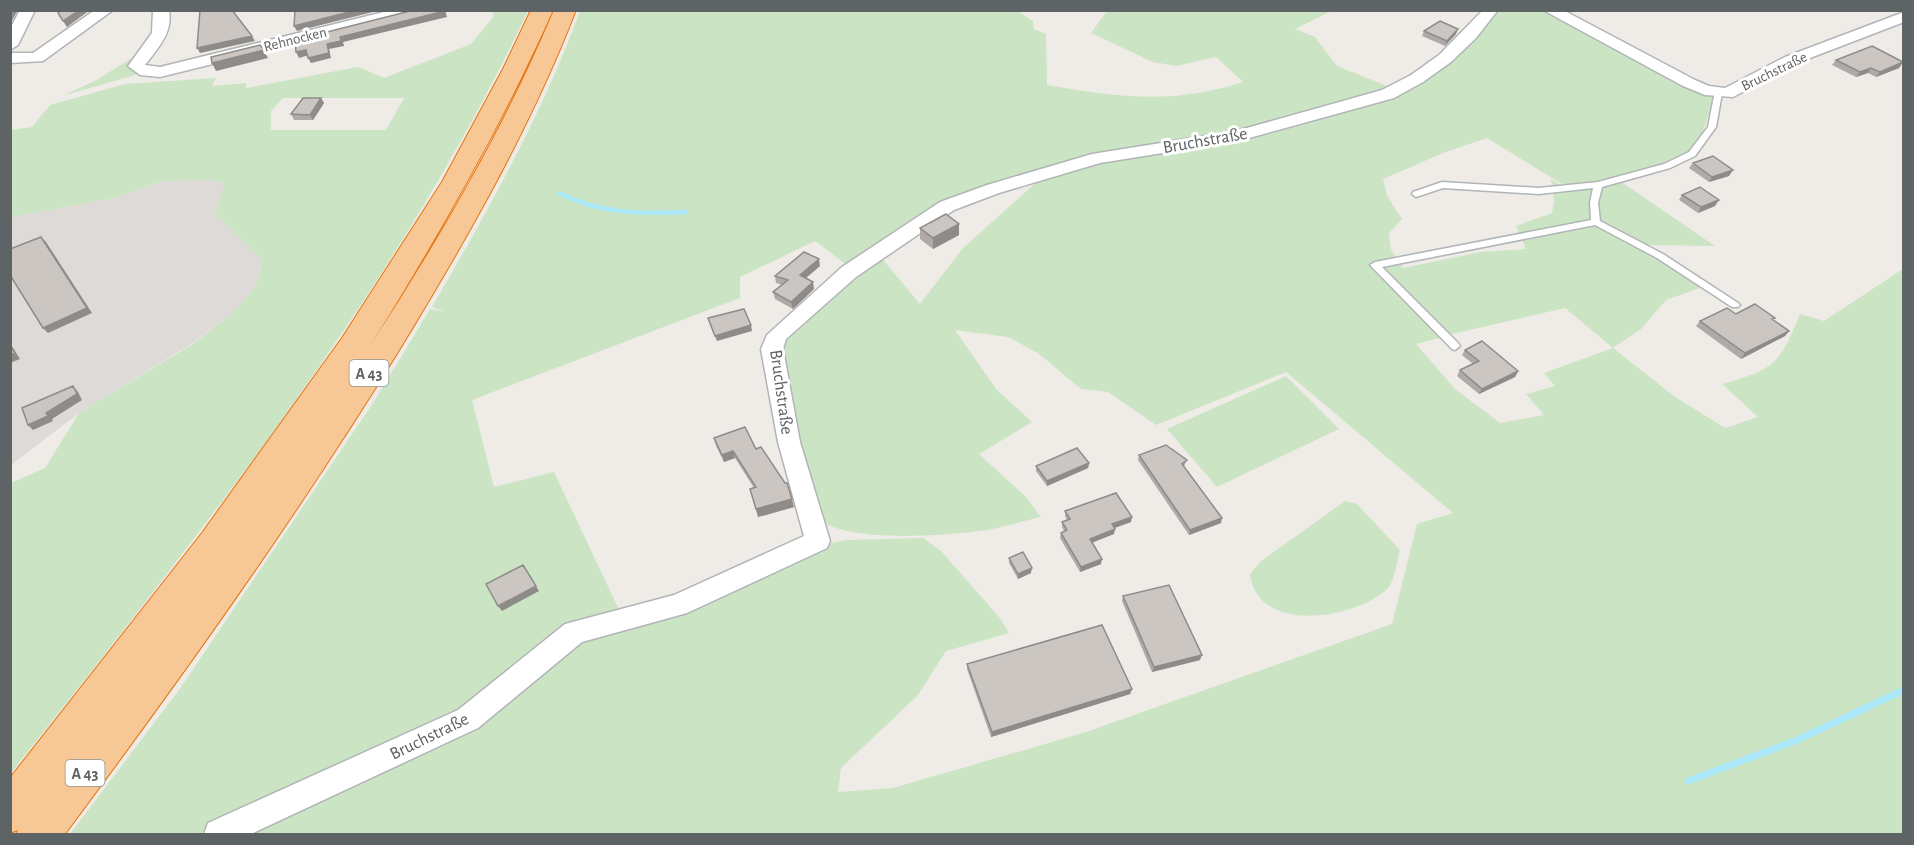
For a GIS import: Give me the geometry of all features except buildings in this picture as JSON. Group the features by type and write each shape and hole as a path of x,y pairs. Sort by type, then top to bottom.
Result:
{"highway":[{"name":"A 43","path":"39,834 114,706 236,516 399,278 456,181 542,10"},
{"name":"A 43","path":"10,812 114,706 305,470 358,392 488,176 523,107 565,10"}],"street":[{"path":"10,45 28,10"},
{"path":"10,58 37,58 106,10"},
{"name":"Rehnocken","path":"160,10 164,23 162,33 136,66 146,72 160,72 413,10"},
{"name":"Bruchstraße","path":"219,834 468,719 574,632 678,605 818,541 789,442 772,349 777,335 849,272 927,217 947,206 993,189 1098,158 1238,136 1388,94 1402,88 1432,66 1477,29 1491,10"},
{"name":"Bruchstraße","path":"1550,10 1689,82 1718,93 1734,90 1791,60 1904,16"}],"lane":[{"path":"1416,194 1442,185 1539,190 1598,185 1667,166 1692,154 1712,127 1718,93"},
{"path":"1596,222 1593,203 1598,185"},
{"path":"1455,346 1375,265 1596,222 1660,256 1736,305"}],"shaded area":[{"path":"212,180 223,183 223,190 214,212 263,261 256,286 234,312 191,344 79,413 11,465 11,217 115,198 163,181"}],"green space":[{"path":"1540,10 1660,74 1713,98 1704,127 1694,148 1679,160 1630,175 1565,186 1487,138 1443,153 1383,179 1387,196 1402,219 1389,233 1391,250 1403,268 1481,252 1526,249 1516,226 1552,213 1554,202 1551,179 1569,191 1623,183 1715,246 1644,245 1622,242 1640,248 1703,287 1666,300 1641,329 1613,348 1675,397 1725,428 1758,417 1722,384 1754,374 1773,362 1780,355 1800,314 1824,321 1903,269 1903,834 70,834 179,690 375,400 430,309 446,312 432,307 493,199 531,125 549,88 580,11 1017,11 1033,21 1034,29 1046,34 1047,85 1097,93 1145,97 1193,94 1243,82 1216,57 1176,66 1153,62 1091,33 1107,11 1331,11 1295,29 1315,37 1337,66 1392,88 1224,137 1078,159 949,199 848,266 815,241 740,277 740,298 472,400 494,487 554,472 629,631 759,576 820,545 846,540 923,538 941,551 1000,618 1009,633 946,651 918,695 841,768 838,792 893,788 1083,733 1392,624 1417,524 1453,513 1286,372 1156,425 1108,392 1081,389 1038,353 1008,337 955,330 996,389 1032,422 979,454 1026,497 1041,517 994,529 969,532 924,536 875,535 834,527 819,520 778,352 779,341 879,255 920,304 963,248 1040,179 1095,162 1242,138 1394,95 1435,68 1481,32 1500,11","holes":["1387,270 1448,335 1565,308 1613,348 1544,373 1555,386 1526,394 1544,415 1500,423 1455,389 1416,344 1447,336"]},
{"path":"492,11 528,11 476,114 418,214 357,311 223,500 11,773 11,483 45,468 79,413 191,345 234,312 256,286 263,261 214,212 223,190 223,183 212,180 162,181 115,198 11,217 11,130 32,127 50,105 125,84 216,78 212,86 246,83 246,88 358,67 384,78 471,44 494,16","holes":["283,98 404,98 386,130 271,130 271,111"]},
{"path":"140,53 139,74 62,96 95,81"},
{"path":"1286,376 1339,429 1217,487 1167,429"},
{"path":"1345,501 1357,504 1400,550 1390,586 1372,600 1331,614 1309,616 1288,613 1270,606 1257,593 1250,574 1260,562"}],"waterway":[{"path":"559,193 605,209 653,213 686,212"},
{"path":"1688,781 1797,740 1904,690"}]}
